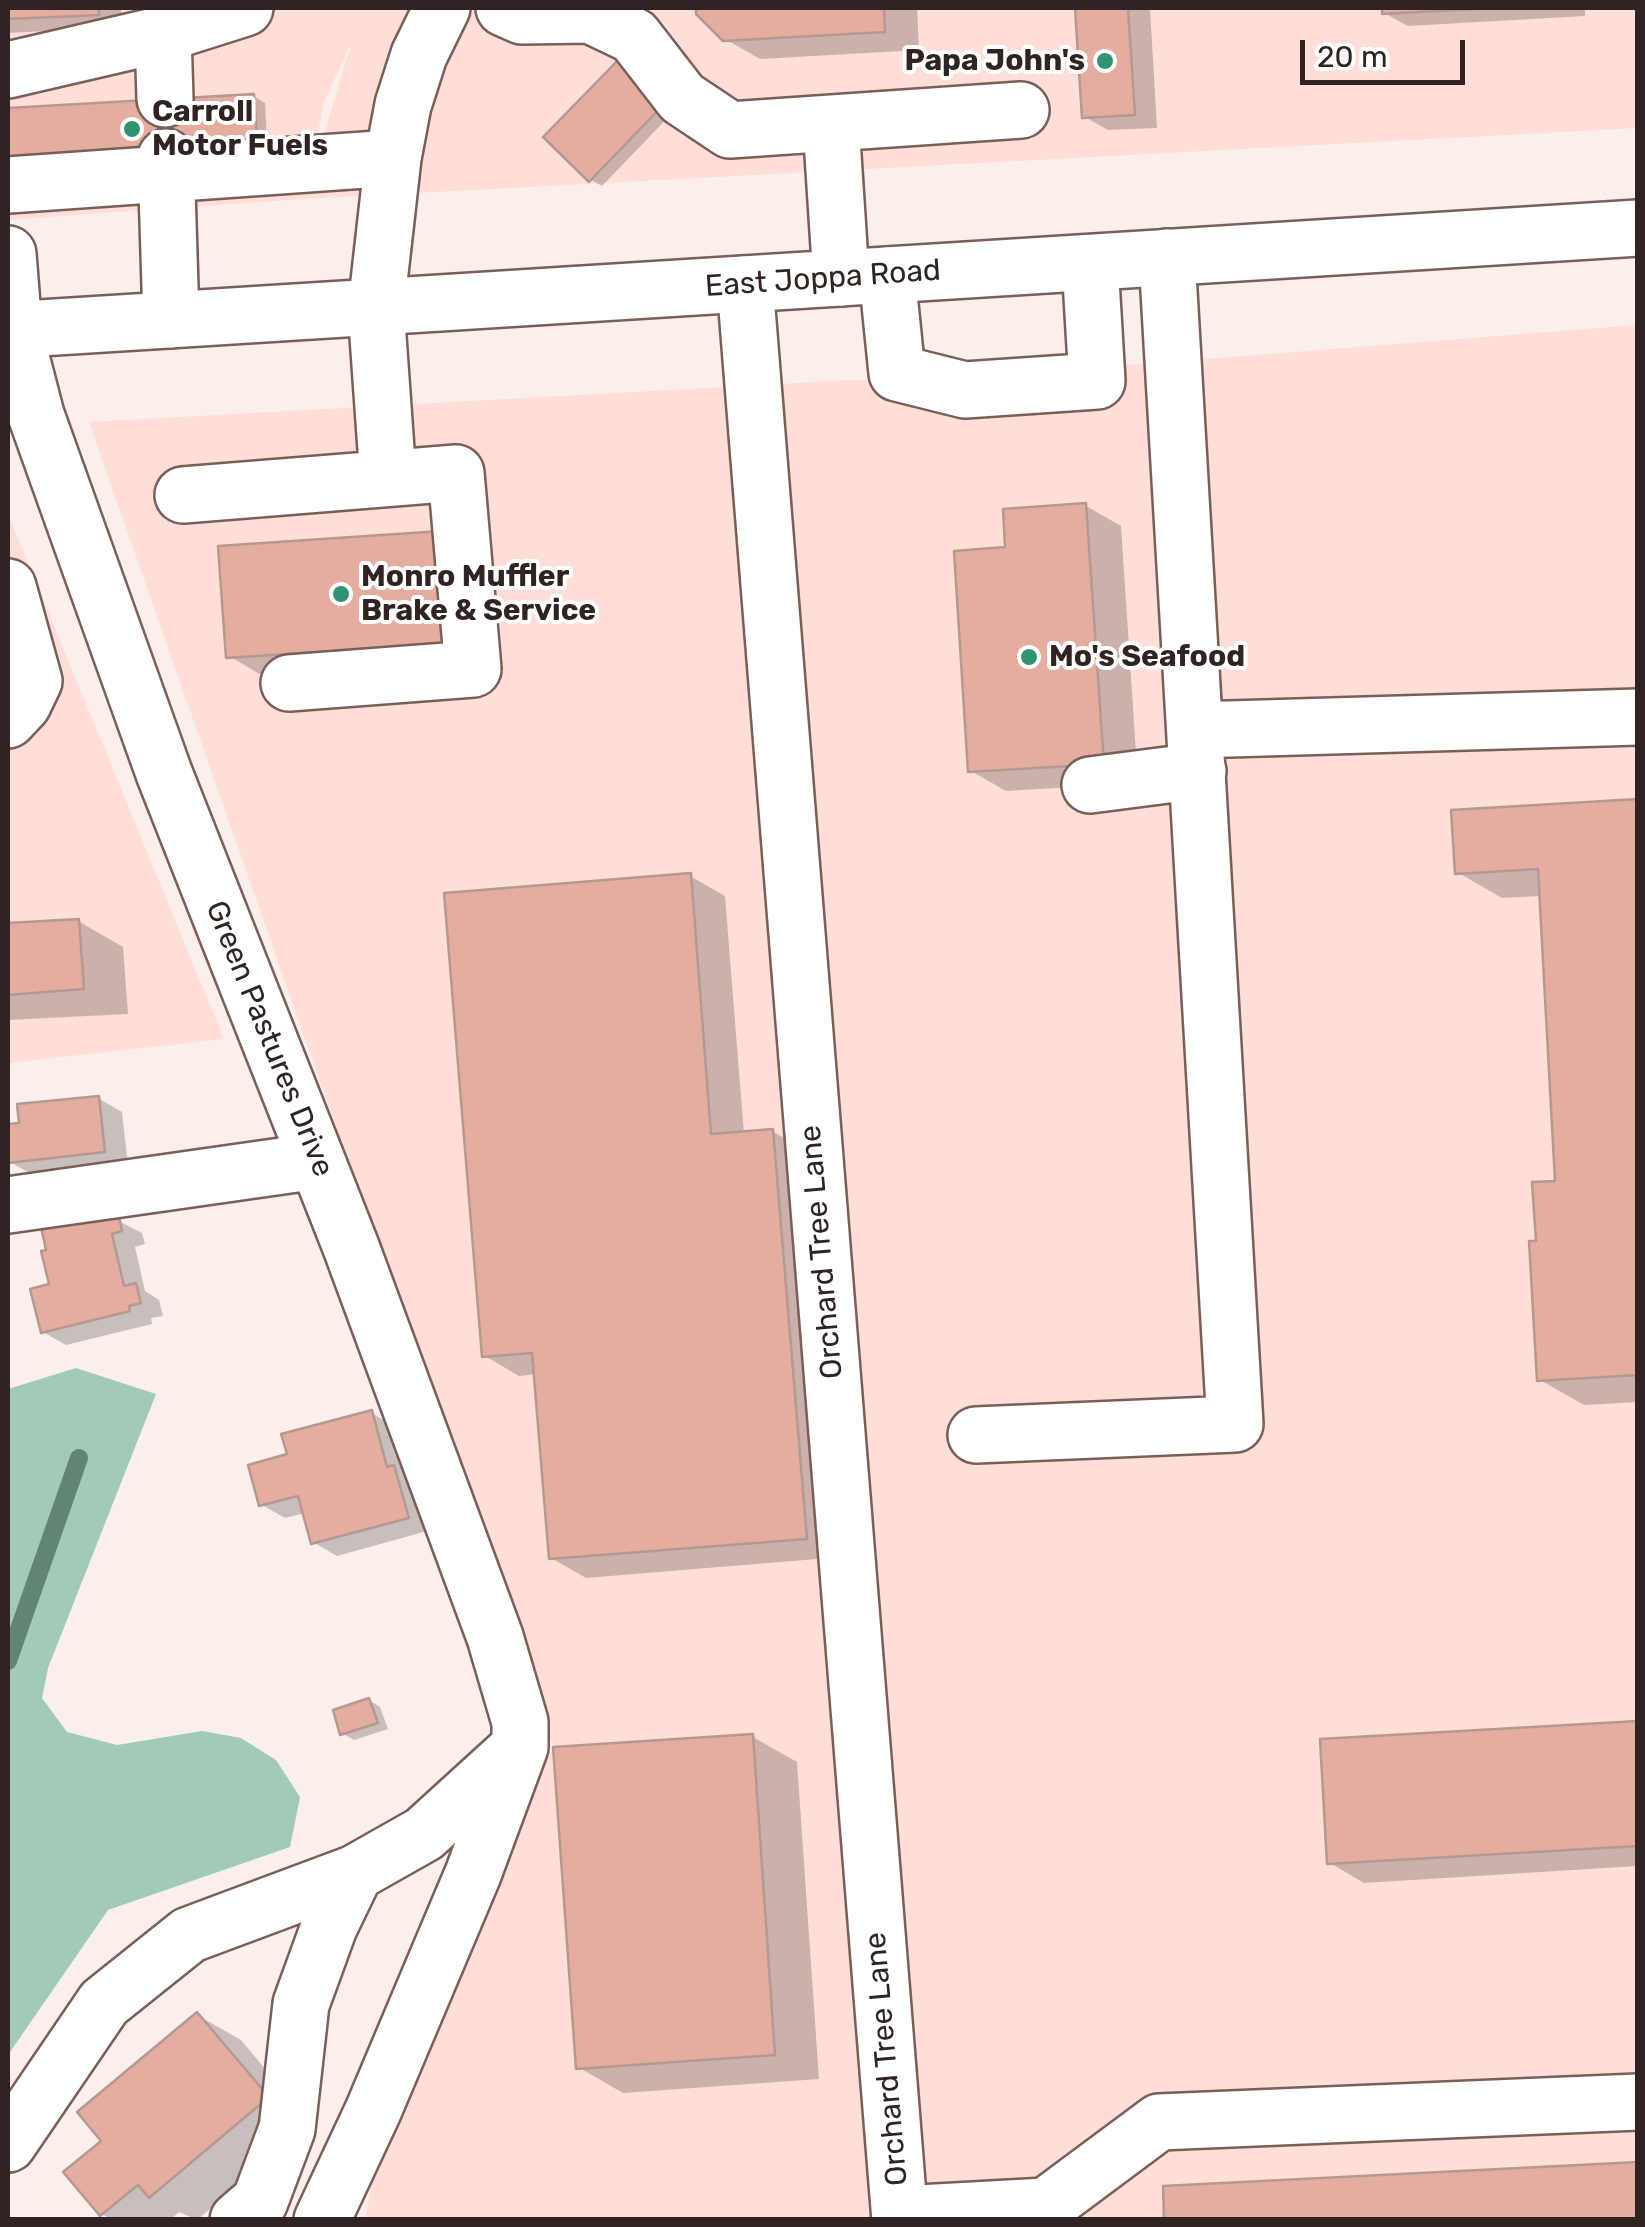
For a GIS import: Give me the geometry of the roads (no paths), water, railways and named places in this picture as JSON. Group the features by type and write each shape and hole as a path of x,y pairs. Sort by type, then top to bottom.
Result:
{"street":[{"path":"8,70 163,34 245,8"},
{"path":"388,478 376,308 393,158 418,56 442,8"},
{"path":"504,8 522,16 590,15 634,36 682,98 730,130 1022,110"},
{"path":"163,34 165,99"},
{"path":"830,124 864,277 898,373 965,390 1097,382 1090,263"},
{"path":"8,186 167,166 393,158"},
{"path":"167,166 171,320"},
{"name":"East Joppa Road","path":"11,330 1638,228"},
{"name":"Green Pastures Drive","path":"8,254 11,330 36,415 164,773 317,1161 495,1637 520,1722 520,1747"},
{"path":"976,1435 1235,1424 1168,258"},
{"name":"Orchard Tree Lane","path":"745,284 900,2216"},
{"path":"183,495 456,473 473,669 288,683"},
{"path":"8,587 34,681 23,704 8,720"},
{"path":"1090,785 1196,751 1638,717"},
{"path":"8,1205 317,1161"},
{"path":"8,2144 104,2003 189,1934 355,1872 424,1834 520,1747"},
{"path":"322,2220 381,2093 473,1874 520,1747"},
{"path":"238,2220 260,2201 287,2128 301,2004 355,1872"},
{"path":"900,2216 1046,2206 1159,2122 1638,2102"}],"waterway":[{"path":"8,1661 79,1458"}],"place":[{"name":"Papa John's","path":"1105,61"},
{"name":"Carroll Motor Fuels","path":"132,129"},
{"name":"Monro Muffler Brake & Service","path":"341,594"},
{"name":"Mo's Seafood","path":"1029,657"}]}
